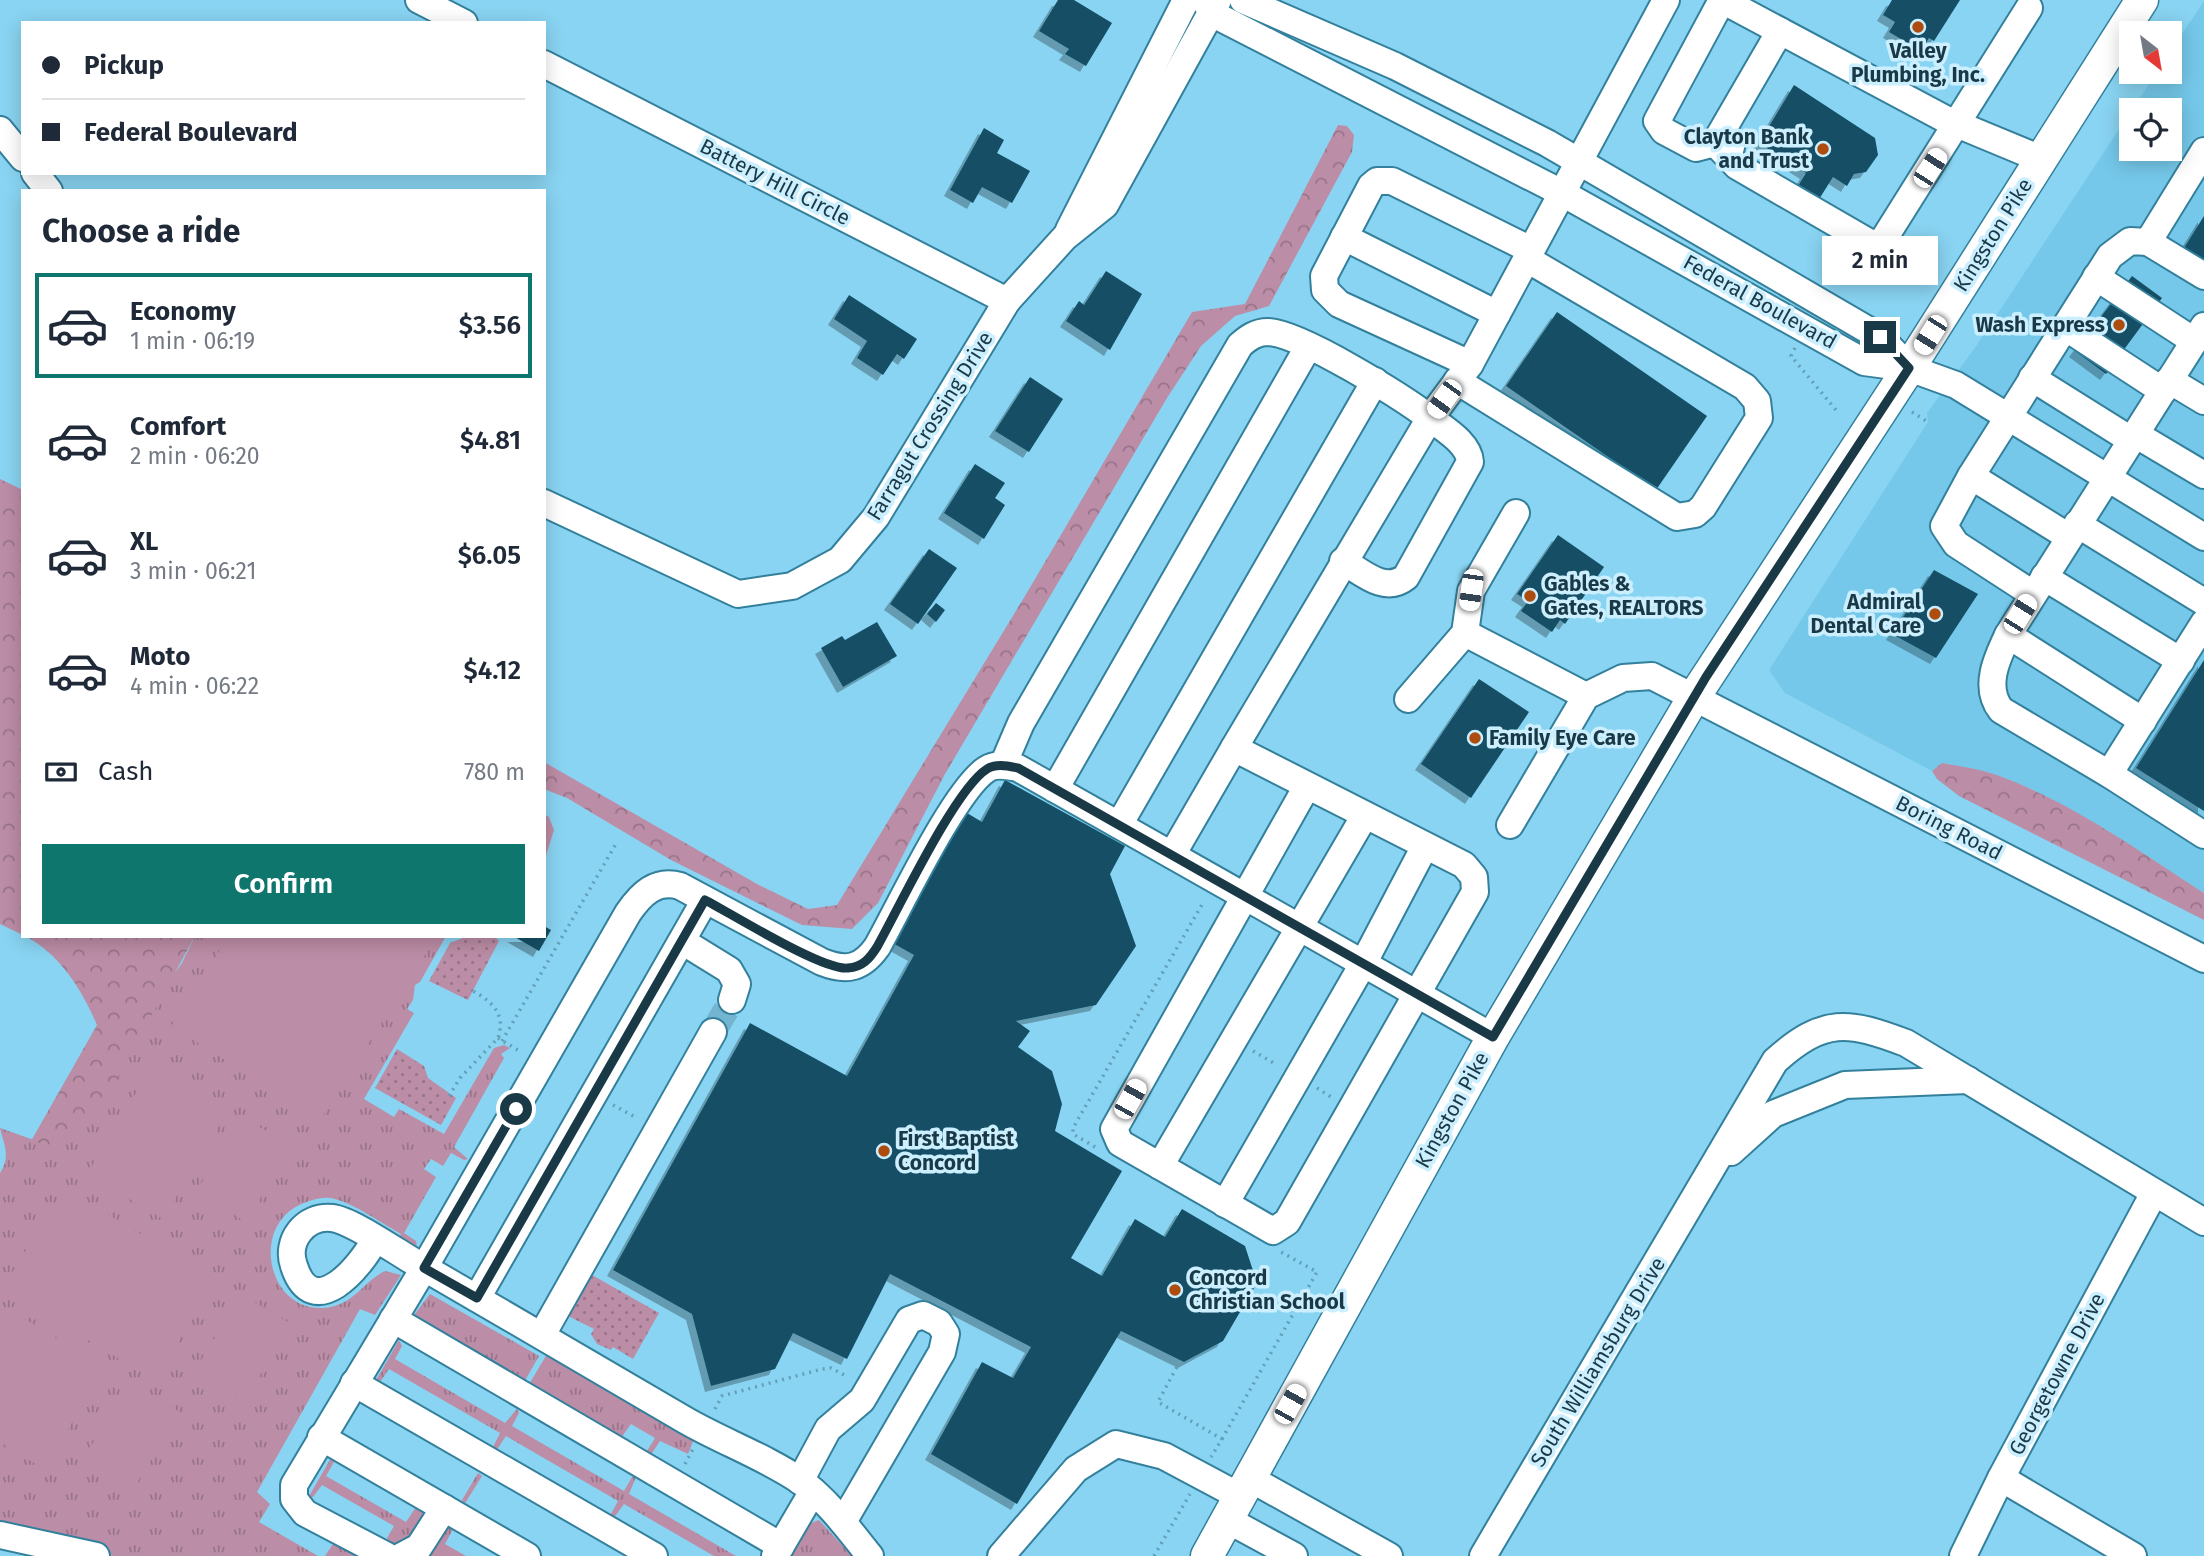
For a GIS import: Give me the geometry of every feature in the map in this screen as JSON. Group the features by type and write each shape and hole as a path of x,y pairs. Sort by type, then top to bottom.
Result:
{"main road":[{"name":"Kingston Pike","path":"1206,1556 1493,1037 1694,697 1909,368 2142,0"}],"street":[{"path":"419,0 460,21"},
{"name":"Farragut Crossing Drive","path":"1157,85 1186,0"},
{"name":"Federal Boulevard","path":"1243,0 1406,72 1547,143 1578,164 1880,337 1909,368"},
{"path":"1172,855 1343,561 1430,418 1464,372 1666,0"},
{"path":"2029,8 1958,125 1885,238 1748,152 1715,143 1696,148 1664,131 1657,121 1722,0 1958,125 2041,159"},
{"name":"Farragut Crossing Drive","path":"546,504 738,594 792,586 840,560 876,517 1007,301 1065,237 1157,85 1211,4"},
{"name":"Federal Boulevard","path":"1211,4 1563,193 1864,362 1909,368"},
{"path":"1715,143 1780,30"},
{"name":"Battery Hill Circle","path":"546,65 1007,301"},
{"path":"0,130 21,156"},
{"path":"2148,242 2204,151"},
{"path":"37,175 47,189"},
{"path":"1384,180 1529,254 1745,387 1757,401 1759,418 1703,507 1695,514 1677,517 1464,372 1339,304 1322,283 1371,186 1384,180"},
{"path":"1344,237 1497,314"},
{"path":"2181,660 1956,544 1944,526 1971,476 2110,256 2130,241 2148,242 2204,276"},
{"path":"2096,277 2199,333 2008,635 1993,672 1994,702 2001,710 2109,774 2204,835"},
{"path":"2065,327 2166,385 2204,401"},
{"path":"1003,765 1021,723 1240,345 1248,338 1266,332 1308,347 1375,381 1430,418 1459,441 1470,456 1470,461 1406,577 1399,582 1385,584 1343,561"},
{"path":"1055,789 1308,347"},
{"path":"1909,368 1956,385 2204,537"},
{"path":"2032,378 2204,475"},
{"path":"1119,825 1375,381"},
{"path":"1971,476 2204,602"},
{"path":"1408,699 1465,633 1471,590 1516,513"},
{"path":"2109,774 2204,623"},
{"path":"1465,633 1586,696 1510,825"},
{"path":"2008,635 2143,721"},
{"name":"Boring Road","path":"1586,696 1623,678 1652,676 2204,959"},
{"path":"1234,748 1464,865 1476,884 1475,892 1287,1222 1273,1231 1120,1143 1114,1129 1307,786"},
{"path":"387,1556 305,1513 294,1499 293,1485 424,1268 640,897 667,882 822,962 845,969 856,967 868,960 877,947 963,792 989,768 1003,765 1018,768 1493,1037"},
{"path":"1160,1166 1365,815"},
{"path":"1225,1204 1363,964 1425,846"},
{"path":"477,1298 705,900"},
{"path":"682,941 729,970 737,984 732,1000"},
{"name":"South Williamsburg Drive","path":"1483,1556 1775,1061 1793,1045 1815,1033 1838,1027 1863,1027 1906,1044 2204,1222"},
{"path":"542,1335 713,1032"},
{"name":"South Williamsburg Drive","path":"1713,1168 1773,1114 1845,1085 1968,1080"},
{"name":"Georgetowne Drive","path":"1963,1556 2001,1478 2154,1193"},
{"path":"375,1240 703,1430 807,1486 843,1522 870,1556"},
{"path":"393,1319 674,1484 778,1551 807,1486 828,1429 862,1399 909,1320 923,1315 939,1322 946,1334 942,1352 843,1522"},
{"path":"354,1383 654,1556"},
{"path":"321,1437 527,1556"},
{"path":"1001,1556 1076,1469 1116,1444 1164,1456 1238,1498 1389,1556"},
{"path":"2001,1478 2133,1556"},
{"path":"1238,1498 1294,1556"},
{"path":"402,1556 419,1547 444,1508"},
{"path":"0,1535 96,1556"}],"path":[{"path":"1798,341 1791,356 1836,410"},
{"path":"502,1041 617,842"},
{"path":"449,1096 460,1078 498,1038 501,1030 496,1009 474,991"},
{"path":"1158,1402 1180,1361"},
{"path":"674,1484 722,1396 822,1369 831,1368 853,1380"}],"shaded area":[{"path":"2204,1 2204,893 2106,830 2034,790 1991,773 1942,763 1932,771 1785,693 1769,670 1928,422 1927,413 1977,345 2119,129 2119,161 2182,161 2182,98 2140,98 2149,84 2182,84 2182,34"}],"green space":[{"path":"1338,125 1347,126 1354,135 1352,152 1269,306 1235,316 1201,346 1167,398 945,774 878,903 852,929 802,925 671,860 567,798 546,790 546,763 757,884 808,909 837,905 1025,596 1192,312 1245,304"},
{"path":"0,479 21,489 21,934 0,924"},
{"path":"1942,763 1988,772 2022,785 2076,812 2204,893 2204,920 1959,796 1937,779 1932,771"},
{"path":"546,815 554,830 546,856"},
{"path":"28,938 194,938 92,1125 48,1145 31,1141 97,1025 68,974"},
{"path":"194,938 445,938 420,982 415,985 413,1000 407,1009 414,1013 364,1099 394,1117 399,1109 444,1134 494,1048 504,1045 510,1048 501,1054 504,1058 454,1147 468,1159 464,1160 451,1153 443,1166 431,1159 424,1169 436,1177 404,1233 416,1241 417,1247 399,1238 401,1234 352,1205 331,1198 304,1203 287,1214 276,1229 271,1246 272,1264 278,1282 289,1296 304,1305 323,1308 334,1306 350,1299 385,1271 401,1275 375,1315 360,1309 257,1492 270,1504 259,1522 318,1556 113,1556 0,1529 0,1173 6,1156 0,1128 48,1145 182,963"},
{"path":"228,938 436,938 320,1120 171,1026"},
{"path":"463,938 496,938 499,941 468,1000 429,981 450,943"},
{"path":"397,1049 424,1066 428,1078 456,1098 441,1125 375,1088"},
{"path":"154,1063 230,1108 163,1219 87,1174"},
{"path":"241,1116 292,1146 246,1222 196,1192"},
{"path":"64,1188 216,1279 155,1380 2,1289"},
{"path":"592,1275 659,1313 633,1359 613,1347 611,1350 597,1344 591,1334 594,1329 568,1316"},
{"path":"241,1294 291,1324 245,1400 195,1370"},
{"path":"430,1294 539,1356 523,1384 411,1319"},
{"path":"0,1304 105,1368 44,1469 0,1442"},
{"path":"399,1340 402,1346 395,1359 505,1423 517,1409 519,1413 512,1426 624,1491 632,1477 636,1477 629,1494 736,1556 714,1556 624,1504 613,1519 611,1514 618,1501 506,1436 496,1451 493,1447 500,1433 389,1369 380,1382 375,1382"},
{"path":"547,1354 694,1439 688,1454 660,1441 650,1456 647,1451 655,1438 631,1424 621,1438 528,1386"},
{"path":"129,1382 180,1412 134,1488 84,1458"},
{"path":"331,1458 334,1462 326,1476 406,1522 416,1507 424,1511 410,1539 391,1546 387,1538 394,1526 322,1485 313,1497 308,1498"},
{"path":"478,1473 482,1476 464,1505 462,1500"},
{"path":"819,1520 852,1556 786,1556 803,1526"},
{"path":"450,1525 453,1529 445,1544 466,1556 429,1556"},
{"path":"333,1544 357,1556 325,1556"}],"building":[{"path":"1058,0 1074,0 1112,23 1086,66 1065,54 1069,49 1039,31"},
{"name":"Valley Plumbing, Inc.","path":"1892,0 1960,0 1934,41 1929,38 1921,51 1889,32 1895,22 1883,15"},
{"name":"Clayton Bank and Trust","path":"1794,85 1875,138 1878,155 1866,172 1854,174 1847,186 1833,177 1816,204 1795,191 1806,173 1759,143"},
{"path":"984,128 1004,140 997,153 1030,171 1012,203 982,187 973,203 950,190"},
{"path":"2204,216 2204,261 2184,248"},
{"path":"1106,271 1142,294 1110,350 1066,321 1079,301 1084,305"},
{"name":"Wash Express","path":"2132,276 2162,298 2106,374 2075,351"},
{"path":"849,295 917,339 904,359 897,354 883,375 857,358 867,341 834,319"},
{"path":"1557,312 1707,416 1656,490 1506,386"},
{"path":"1030,377 1063,399 1029,452 995,431"},
{"path":"975,464 1005,483 995,498 1005,505 984,539 944,513"},
{"path":"1558,535 1604,567 1565,624 1560,620 1552,632 1521,611 1528,601 1517,594"},
{"path":"929,549 957,568 918,624 890,604"},
{"name":"Admiral Dental Care","path":"1934,570 1978,594 1936,658 1892,634"},
{"path":"936,603 945,610 936,622 927,614"},
{"path":"877,622 897,656 843,687 821,648 842,636 845,640"},
{"path":"2204,660 2204,811 2136,768"},
{"name":"Family Eye Care","path":"1479,679 1529,712 1471,798 1421,764"},
{"name":"First Baptist Concord","path":"1005,780 1125,846 1110,874 1136,946 1096,1005 1016,1021 1030,1031 1018,1047 1052,1071 1062,1104 1055,1131 1122,1171 1071,1258 1102,1276 1135,1219 1165,1237 1182,1209 1245,1246 1257,1283 1223,1341 1184,1362 1121,1331 1017,1504 931,1454 982,1362 1013,1378 1031,1347 890,1274 847,1359 793,1333 775,1369 711,1386 692,1314 613,1270 750,1023 847,1076 914,955 889,941 962,810 982,822"},
{"path":"546,927 551,930 539,951 516,938 546,938"}],"tunnel":[{"path":"713,1032 732,1000"}],"place":[{"name":"Valley Plumbing, Inc.","path":"1918,27"},
{"name":"Clayton Bank and Trust","path":"1823,149"},
{"name":"Wash Express","path":"2119,325"},
{"name":"Gables & Gates, REALTORS","path":"1530,596"},
{"name":"Admiral Dental Care","path":"1935,614"},
{"name":"Family Eye Care","path":"1475,738"},
{"name":"First Baptist Concord","path":"884,1151"},
{"name":"Concord Christian School","path":"1175,1290"}],"route":[{"path":"516,1109 424,1268 477,1298 705,900 822,962 845,969 856,967 868,960 877,947 963,792 989,768 1003,765 1018,768 1493,1037 1706,677 1909,368 1880,337"}]}
